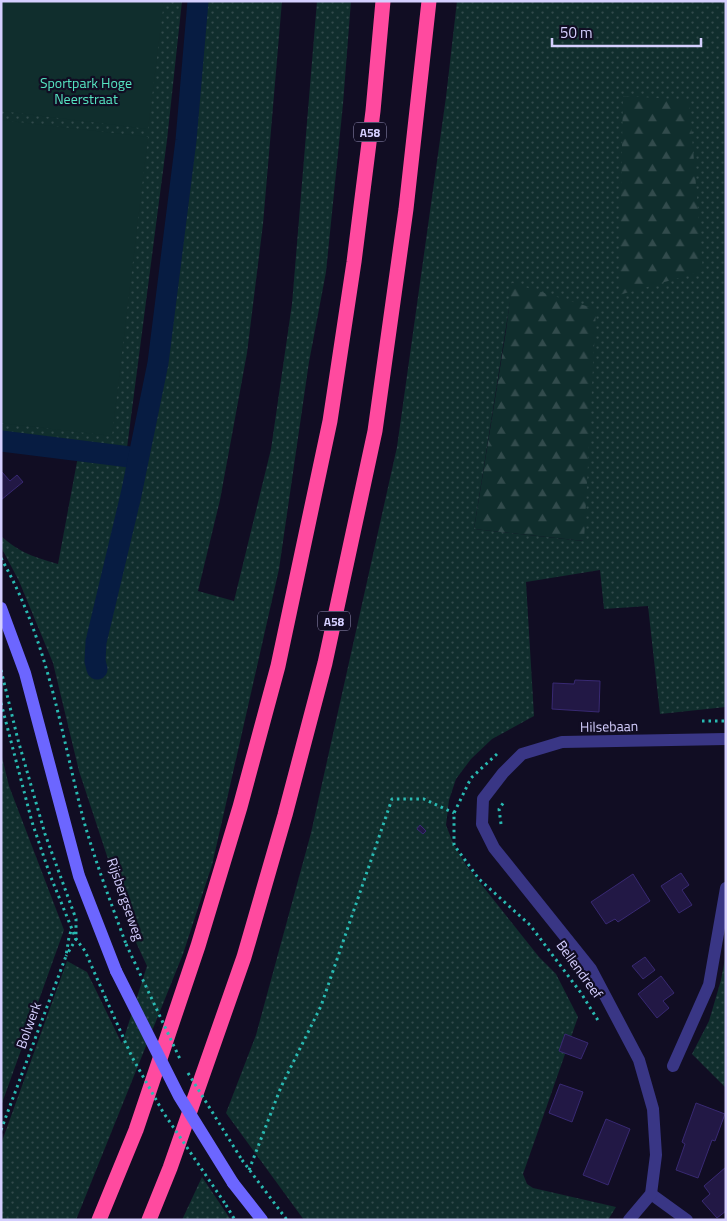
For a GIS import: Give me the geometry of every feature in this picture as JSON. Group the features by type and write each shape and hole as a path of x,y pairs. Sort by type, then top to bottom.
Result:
{"highway":[{"name":"A58","path":"99,1220 136,1130 198,946 240,807 278,666 332,411 354,262 373,111 383,1"},
{"name":"A58","path":"149,1220 170,1168 244,957 285,815 325,663 375,431 406,209 429,1"}],"main road":[{"path":"1,608 25,674 79,876 116,971 180,1096 233,1183 262,1220"}],"street":[{"name":"Hilsebaan","path":"503,773 522,754 562,742 726,739"},
{"name":"Bellendreef","path":"503,773 483,799 482,824 494,848 591,969 639,1060 653,1109 656,1155 651,1194"},
{"path":"673,1066 709,985 726,888"},
{"path":"629,1220 651,1194 687,1220"}],"path":[{"name":"Rijsbergseweg","path":"1,558 21,599 40,647 59,713 84,820 104,884 126,944 188,1074 242,1160 287,1220"},
{"path":"1,670 42,826 76,919 76,939"},
{"path":"1,703 32,822 50,875 76,939 85,951 132,1057 163,1112 236,1220"},
{"name":"Bellendreef","path":"487,762 471,778 454,813 454,844 479,879 530,925 581,994 600,1024"},
{"path":"249,1170 282,1087 320,1006 392,798 424,799 454,813"},
{"name":"Bolwerk","path":"66,956 72,928"},
{"name":"Bolwerk","path":"1,1130 66,956 76,939"}],"green space":[{"name":"Sportpark Hoge Neerstraat","path":"1,1 182,1 167,140 127,448 1,433"},
{"path":"1,1 164,1 148,129 1,111"},
{"path":"203,1 282,1 263,224 247,353 220,500 198,591 234,601 271,449 292,304 317,1 351,1 326,272 309,362 279,569 212,865 183,954 76,1220 1,1220 1,1144 67,961 87,972 122,1044 147,966 134,938 79,771 53,663 19,581 1,547 1,536 28,554 58,564 79,451 145,459 192,139"},
{"path":"457,1 726,1 726,707 660,714 648,606 604,609 600,570 526,582 534,716 492,739 471,759 456,779 449,800 446,825 453,843 466,865 539,957 556,974 578,1017 523,1174 527,1184 533,1188 616,1207 608,1220 304,1220 226,1113 256,1035 311,833 397,447 446,97","holes":["513,283 584,540 474,529"]},
{"path":"623,96 689,100 703,271 619,295"},
{"path":"1,120 148,137 112,436 1,423"},
{"path":"512,283 596,309 584,541 474,529"},
{"path":"1,753 9,786 64,930 1,1106"},
{"path":"726,954 726,1088 692,1054 709,1021 721,980"},
{"path":"202,1177 231,1220 182,1220"}],"building":[{"path":"1,471 10,481 17,475 23,482 1,500"},
{"path":"575,680 600,681 599,712 552,709 553,683 574,684"},
{"path":"420,825 426,831 423,834 417,829"},
{"path":"681,873 689,885 682,890 692,905 679,913 661,886"},
{"path":"633,874 650,901 618,922 615,919 606,924 591,902"},
{"path":"645,957 655,970 643,979 632,966"},
{"path":"661,976 674,993 663,1001 669,1008 657,1018 638,994"},
{"path":"565,1034 588,1043 581,1059 559,1051"},
{"path":"560,1084 583,1092 572,1122 549,1113"},
{"path":"696,1103 725,1114 715,1141 712,1140 698,1178 676,1170 685,1144 682,1142"},
{"path":"606,1119 630,1129 608,1185 583,1175"},
{"path":"726,1167 726,1211 717,1218 702,1201 710,1194 704,1186"}],"waterway":[{"path":"97,669 95,661 96,642 131,495 158,363 186,140 198,1"},
{"path":"1,441 138,458"}]}
